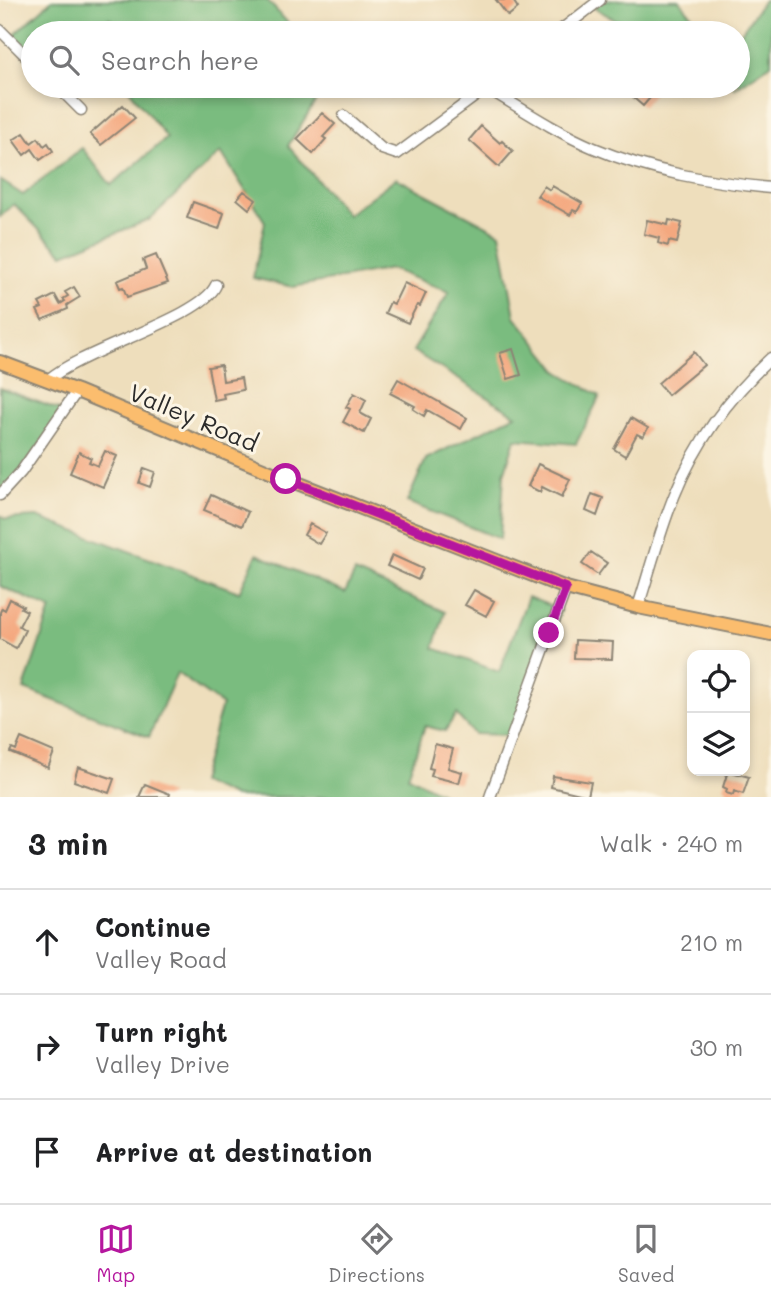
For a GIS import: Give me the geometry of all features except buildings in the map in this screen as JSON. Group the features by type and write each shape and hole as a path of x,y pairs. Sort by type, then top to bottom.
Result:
{"main road":[{"name":"Valley Road","path":"0,362 78,391 286,479 566,588 638,607 771,634"}],"street":[{"path":"573,21 600,0"},
{"path":"0,30 21,51"},
{"path":"69,98 81,110"},
{"path":"345,116 382,149 397,154 473,98"},
{"path":"506,98 560,132 623,159 714,182 771,188"},
{"path":"48,380 57,371 200,303 213,292 216,285"},
{"path":"638,607 674,496 686,470 710,428 732,399 771,358"},
{"path":"0,495 21,472 78,391"},
{"path":"490,797 566,588"}],"green space":[{"path":"52,0 267,0 286,21 112,21 109,18 105,21 29,21"},
{"path":"602,0 679,0 696,21 618,21 593,7"},
{"path":"764,0 771,0 771,64 750,78 749,21"},
{"path":"21,28 21,52 9,39"},
{"path":"135,98 318,98 288,146 347,215 396,178 500,233 515,316 559,372 600,396 576,444 515,439 504,474 500,539 407,502 426,459 516,415 413,351 449,292 391,269 293,287 253,278 265,222 221,152 149,220 63,254 14,204 0,217 0,180 23,195 82,148 111,185 167,138"},
{"path":"0,388 65,412 0,498"},
{"path":"0,515 5,519 37,517 239,592 257,554 345,593 355,572 445,612 434,648 499,672 528,597 561,610 512,735 474,734 456,714 445,731 425,726 408,776 449,797 235,797 200,782 222,705 177,673 149,737 24,689 51,609 0,586"}],"route":[{"path":"286,479 566,588 549,633"}]}
